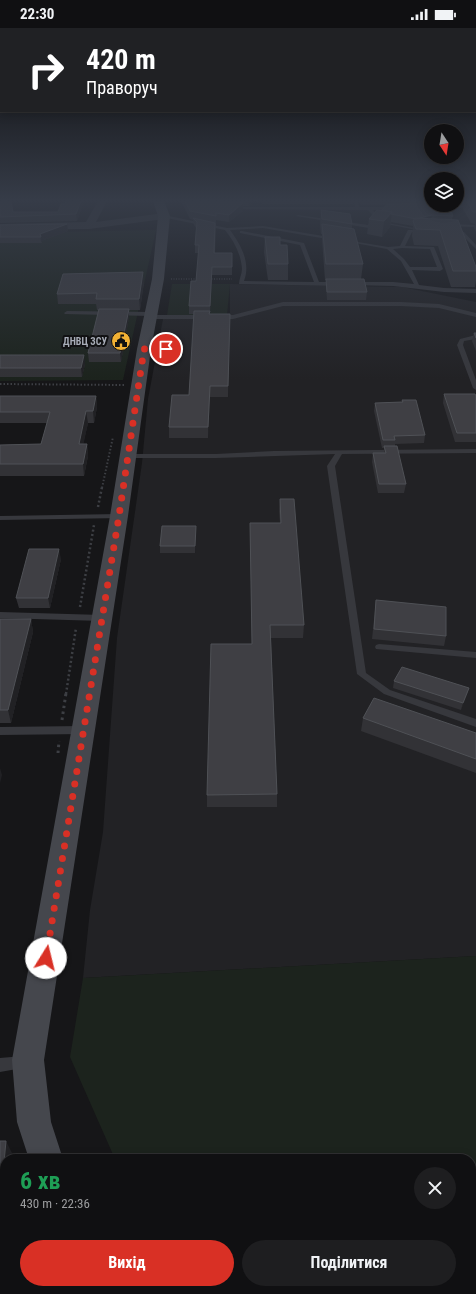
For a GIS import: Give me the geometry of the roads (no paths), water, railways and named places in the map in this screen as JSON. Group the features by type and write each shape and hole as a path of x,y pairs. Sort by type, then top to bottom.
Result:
{"street":[{"path":"44,1154 34,1122 28,1060 119,516 144,349 158,279 159,260"}],"lane":[{"path":"242,260 241,283 393,284 444,290 476,291"},
{"path":"308,260 317,284"},
{"path":"403,260 409,268 417,286"},
{"path":"409,268 440,269 437,260"},
{"path":"67,313 233,317 282,304 401,304 439,306 476,315"},
{"path":"476,337 462,340 460,346 476,388"},
{"path":"144,349 181,349"},
{"path":"128,456 216,456 274,453 476,451"},
{"path":"340,452 331,466 362,674 387,692 476,723"},
{"path":"0,518 119,516"},
{"path":"0,615 102,618"},
{"path":"379,647 476,654"},
{"path":"0,731 84,730"},
{"path":"0,1064 28,1060"}],"place":[{"name":"ДНВЦ ЗСУ","path":"121,341"}]}
